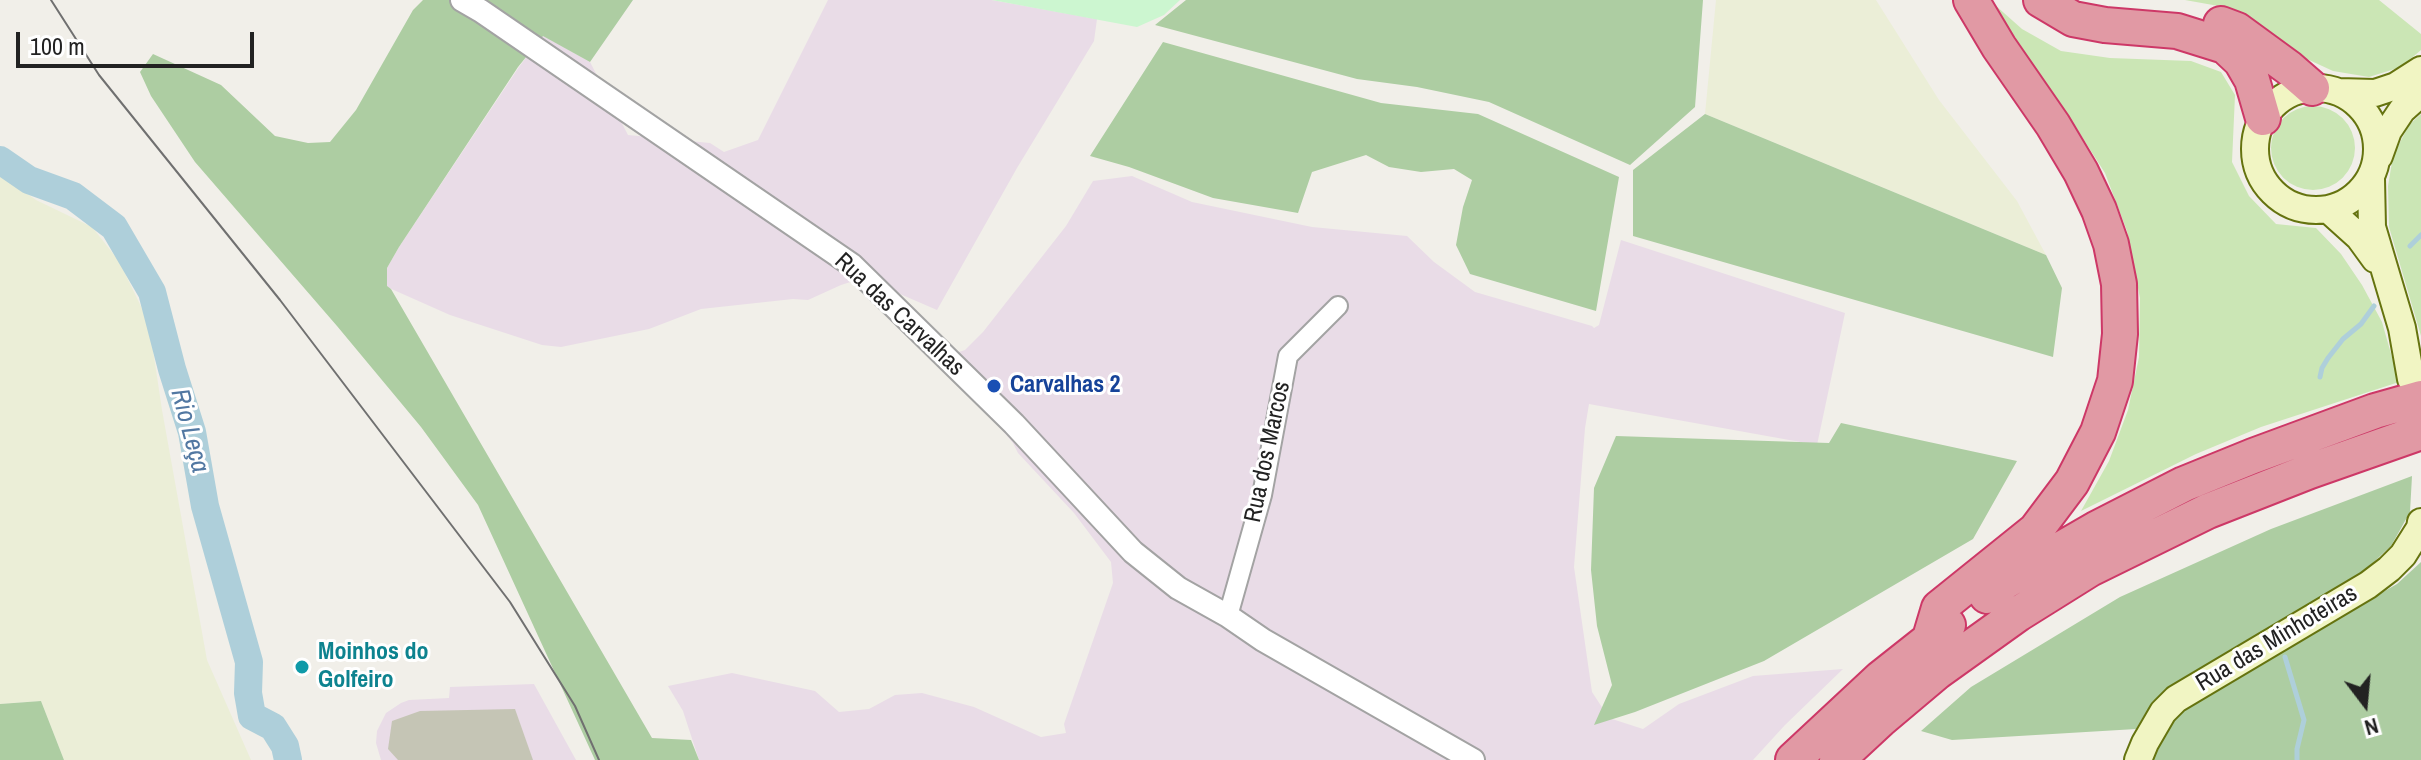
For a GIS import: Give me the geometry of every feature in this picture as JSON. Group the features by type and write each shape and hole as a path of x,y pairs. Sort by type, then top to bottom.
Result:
{"highway":[{"path":"1930,638 1939,608 2036,530 2072,482 2103,419 2115,381 2120,334 2119,284 2111,244 2099,210 2053,125 1971,0"},
{"path":"2041,0 2073,19 2177,31 2225,46 2241,61 2252,80 2263,118"},
{"path":"2076,0 2106,9 2180,13 2210,19 2237,30 2289,68 2326,90"},
{"path":"1793,760 1852,703 1930,638 2006,581 2096,529 2184,484 2416,388"},
{"path":"1837,760 1937,672 2018,614 2090,569 2208,511 2298,475 2421,432"}],"main road":[{"path":"2421,70 2396,86 2375,93 2326,90 2293,92 2276,103 2263,118 2256,137 2255,157 2261,176 2273,193 2289,205 2308,210 2329,210 2345,204 2360,193 2374,171 2388,131 2402,110 2421,93"},
{"path":"2326,90 2354,100 2367,113 2375,128 2378,146 2372,227 2416,388"},
{"path":"2329,210 2359,237 2384,272"},
{"name":"Rua das Minhoteiras","path":"2138,760 2163,712 2176,699 2368,585 2403,555 2421,522"}],"street":[{"name":"Rua das Carvalhas","path":"462,0 852,265 1014,424 1133,552 1178,588 1473,760"},
{"name":"Rua dos Marcos","path":"1228,616 1262,495 1288,356 1338,306"}],"shaded area":[{"path":"828,0 992,0 1097,19 1094,41 1017,168 937,310 863,278 808,300 701,309 649,329 561,347 542,345 450,315 387,287 387,268 399,247 543,35 590,62 628,135 710,143 724,152 758,140"},
{"path":"1716,0 1876,0 1939,100 2017,201 2046,255 1705,114"},
{"path":"0,174 36,200 92,227 119,261 149,323 207,660 251,760 64,760 41,701 0,704"},
{"path":"1132,176 1192,202 1312,227 1407,236 1434,262 1475,292 1594,328 1599,325 1621,240 1845,313 1817,445 1589,404 1574,567 1592,692 1609,718 1643,729 1679,704 1753,676 1843,669 1753,760 699,760 683,711 668,686 732,673 815,691 839,712 869,709 895,695 922,693 974,707 1041,737 1066,733 1064,724 1113,583 1111,562 1074,513 1018,453 953,372 950,355 965,350 983,332 1066,226 1093,181"},
{"path":"534,684 576,760 381,760 376,743 377,731 386,713 401,703 449,698 450,687"},
{"path":"515,709 533,760 398,760 388,749 392,721 420,711"}],"green space":[{"path":"423,0 633,0 590,62 543,36 518,67 399,247 387,268 387,286 652,738 691,740 699,760 595,760 478,505 421,427 195,162 151,96 140,72 153,54 221,85 275,136 308,143 330,142 356,110 413,10"},
{"path":"992,0 1180,0 1164,15 1137,27"},
{"path":"1186,0 1703,0 1695,107 1630,165 1489,102 1417,87 1357,79 1155,25"},
{"path":"2185,0 2379,0 2421,34 2421,50 2401,67 2369,77 2333,71 2307,59 2257,24 2224,7"},
{"path":"1995,5 2022,29 2061,51 2110,58 2191,61 2221,72 2235,95 2232,162 2249,196 2276,224 2316,228 2341,254 2382,322 2399,382 2261,427 2196,454 2081,511 2109,461 2128,410 2139,357 2140,298 2127,231 2105,173 2024,57"},
{"path":"1163,42 1381,103 1478,114 1619,177 1596,311 1470,274 1456,245 1472,180 1454,169 1421,172 1389,167 1366,155 1312,172 1298,213 1213,198 1090,156"},
{"path":"2313,106 2329,109 2343,118 2352,132 2355,148 2352,164 2343,178 2329,187 2313,190 2297,187 2283,178 2274,164 2271,148 2274,132 2283,118 2297,109"},
{"path":"1705,114 2046,255 2062,288 2053,357 1633,236 1633,170"},
{"path":"2421,114 2421,336 2389,227 2388,186 2393,156 2409,125"},
{"path":"1841,423 2017,461 1973,539 1764,661 1594,725 1612,685 1597,626 1591,570 1594,488 1616,436 1829,443"},
{"path":"2412,476 2410,512 2391,546 2364,571 2153,701 2136,729 1952,740 1921,731 1971,687 2120,597 2271,529"},
{"path":"2421,562 2421,760 2151,760 2160,736 2183,707 2397,584"},
{"path":"41,701 64,760 0,760 0,704"}],"waterway":[{"name":"Rio Leça","path":"0,160 29,180 73,196 114,227 152,292 192,432 205,506 249,662 248,693 252,716 273,727 285,746 288,760"},
{"path":"2410,246 2421,235"},
{"path":"2320,377 2328,358 2374,306"},
{"path":"2285,657 2304,720 2297,760"}],"tram line":[{"path":"51,0 99,75 280,300 510,602 575,706 599,760"}],"place":[{"name":"Carvalhas 2","path":"994,386"},
{"name":"Moinhos do Golfeiro","path":"302,667"}]}
